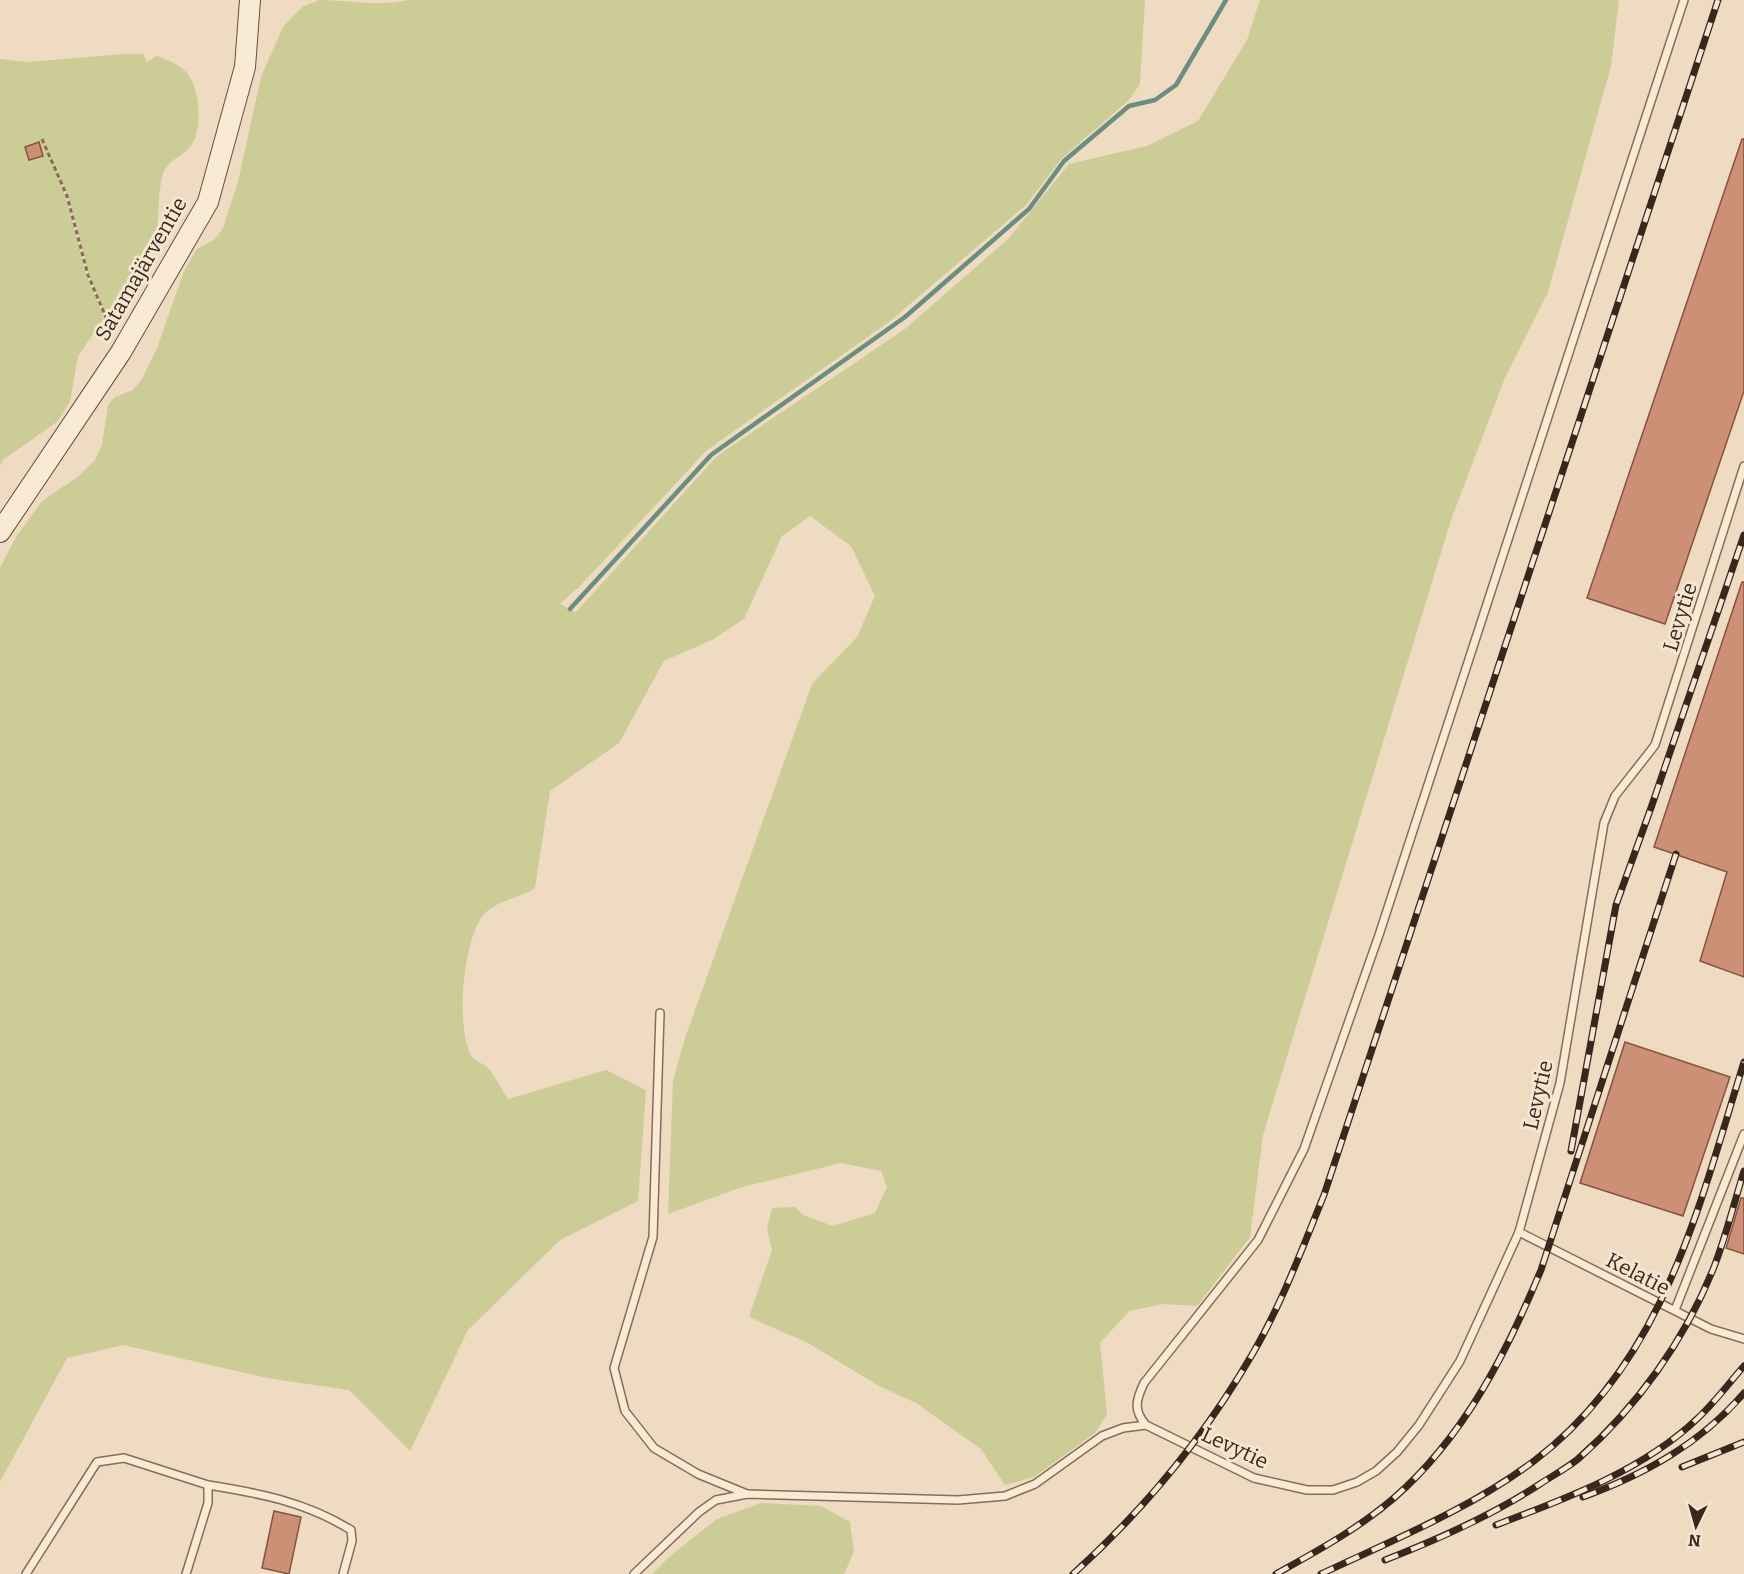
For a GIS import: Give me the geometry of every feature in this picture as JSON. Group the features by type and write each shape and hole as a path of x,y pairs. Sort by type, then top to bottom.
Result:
{"street":[{"name":"Satamajärventie","path":"0,532 121,352 208,202 245,67 250,0"}],"lane":[{"path":"1146,1425 1138,1416 1135,1402 1144,1383 1258,1240 1304,1149 1379,935 1684,0"},
{"name":"Levytie","path":"1146,1425 1254,1478 1307,1490 1333,1490 1357,1482 1376,1471 1397,1452 1419,1425 1465,1352 1519,1232 1560,1083 1604,824 1615,796 1655,745 1744,466"},
{"path":"660,1013 653,1237 614,1368 624,1411 654,1448 698,1474 747,1494"},
{"path":"1675,1310 1744,1134"},
{"name":"Kelatie","path":"1519,1232 1711,1329 1744,1339"},
{"path":"634,1574 699,1512 716,1500 747,1494 958,1500 1005,1496 1035,1484 1102,1436 1123,1428 1146,1425"},
{"path":"26,1574 97,1462 124,1458 208,1485 282,1499 306,1507 351,1530 351,1541 343,1574"},
{"path":"186,1574 208,1503 208,1485"}],"path":[{"path":"42,139 67,196 88,275 121,352"}],"green space":[{"path":"319,0 376,3 407,0 1145,0 1140,84 1128,101 1062,158 1026,205 889,322 707,450 581,585 560,604 576,612 717,456 905,329 1008,239 1069,164 1147,146 1198,121 1247,40 1260,0 1619,0 1611,66 1548,292 1504,380 1451,520 1263,1135 1250,1237 1197,1306 1164,1304 1129,1311 1100,1343 1107,1414 1095,1433 1034,1477 1005,1485 981,1449 916,1403 879,1386 808,1343 749,1317 772,1250 767,1229 772,1208 795,1207 803,1215 833,1226 875,1213 887,1187 881,1171 841,1163 742,1187 668,1214 673,1081 685,1038 812,684 857,637 875,596 851,546 810,516 782,536 744,619 712,640 664,661 619,743 550,791 535,888 486,912 478,923 472,940 464,984 464,1028 467,1045 473,1058 491,1072 508,1099 606,1070 646,1090 638,1201 560,1240 468,1330 410,1451 349,1390 267,1378 123,1345 67,1358 0,1482 0,568 16,537 42,501 79,476 95,460 102,445 108,405 115,397 133,390 142,379 157,348 184,271 197,249 215,239 223,228 238,182 261,77 283,27 302,7"},
{"path":"143,54 147,62 157,56 185,71 190,77 197,96 199,117 195,137 188,149 171,162 164,171 157,232 150,256 131,288 106,316 89,276 68,196 56,173 66,197 87,276 104,318 78,356 70,401 58,421 3,460 0,466 0,59 27,62"},
{"path":"761,1503 821,1506 850,1522 854,1552 844,1574 652,1574 669,1557 717,1519"}],"building":[{"path":"1742,139 1744,139 1744,391 1665,624 1587,598"},
{"path":"39,142 43,156 29,160 25,147"},
{"path":"1742,582 1744,582 1744,977 1700,961 1727,872 1654,847"},
{"path":"1625,1042 1730,1077 1683,1216 1580,1183"},
{"path":"1741,1198 1744,1198 1744,1254 1726,1248"},
{"path":"274,1511 301,1517 289,1574 262,1568"}],"waterway":[{"path":"570,609 711,455 905,317 1029,209 1064,161 1129,106 1155,100 1176,85 1226,0"}],"railway":[{"path":"1073,1574 1124,1524 1172,1471 1215,1414 1253,1353 1300,1256 1324,1195 1718,0"},
{"path":"1571,1151 1616,905 1744,535"},
{"path":"1276,1574 1352,1530 1394,1498 1442,1448 1481,1393 1498,1363 1541,1270 1676,854"},
{"path":"1321,1574 1430,1523 1509,1478 1534,1461 1578,1421 1615,1378 1645,1330 1670,1280 1692,1227 1744,1062"},
{"path":"1385,1560 1464,1526 1521,1496 1578,1459 1600,1439 1657,1371 1689,1320 1714,1267 1744,1171"},
{"path":"1496,1525 1603,1481 1653,1453 1698,1418 1744,1366"},
{"path":"1583,1497 1628,1478 1670,1456 1709,1428 1744,1393"},
{"path":"1682,1467 1744,1442"}]}
